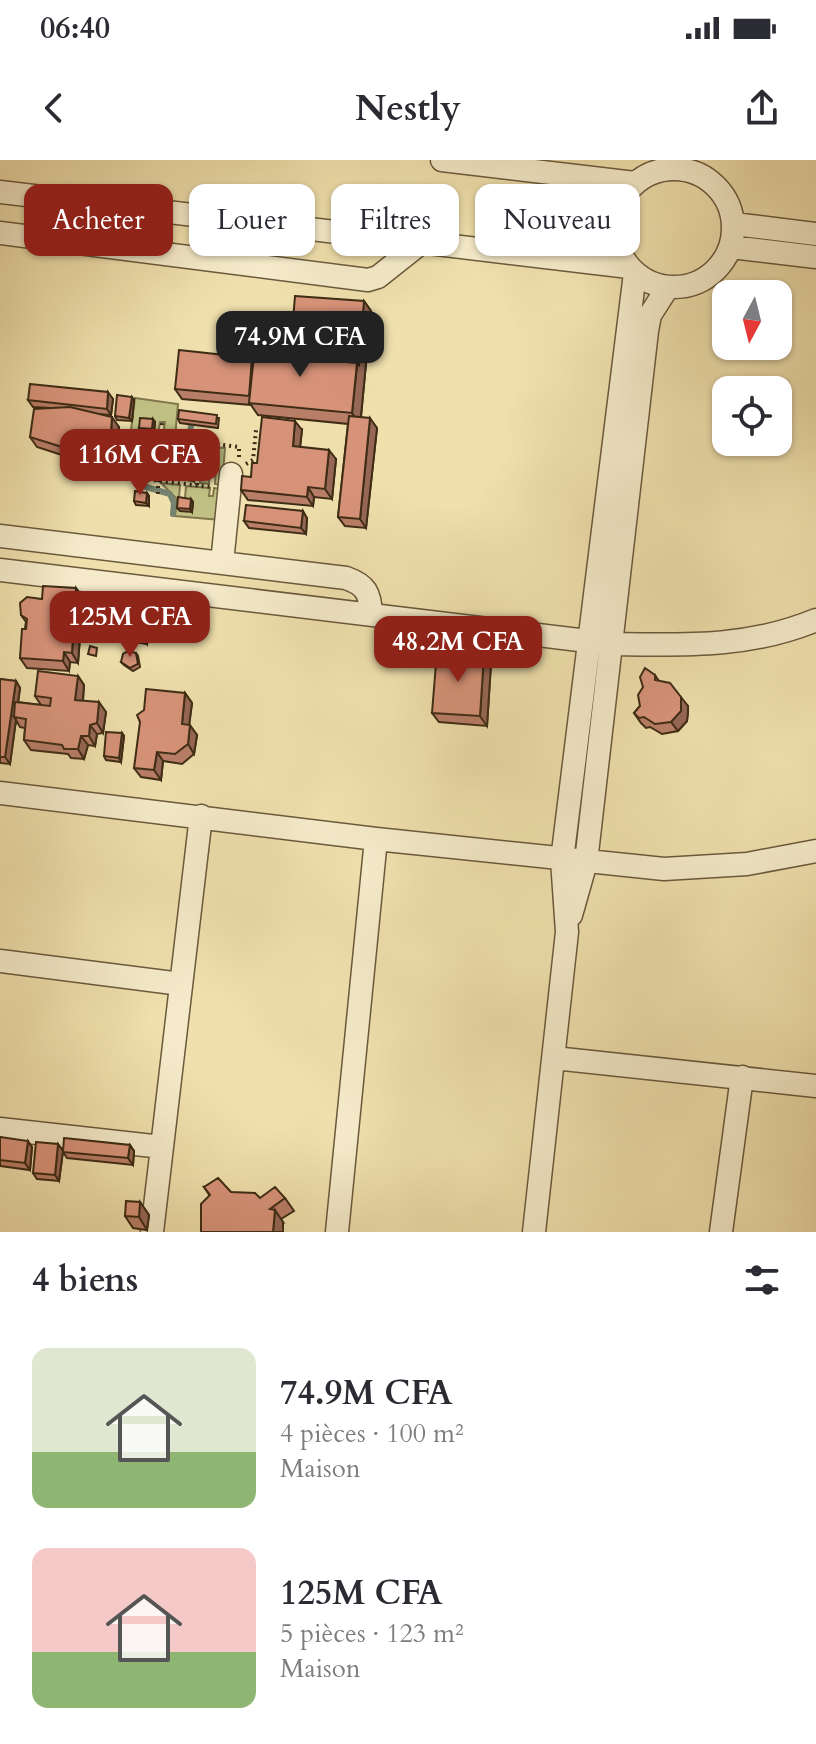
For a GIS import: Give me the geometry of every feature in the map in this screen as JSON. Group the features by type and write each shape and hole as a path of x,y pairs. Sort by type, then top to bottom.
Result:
{"street":[{"path":"442,160 681,169 696,174 711,182 727,201 734,224 731,247 724,262 713,274 692,285 668,287 650,283 632,270 619,251 615,233 616,214 623,197 651,170"},
{"path":"0,192 331,231"},
{"path":"734,224 816,234"},
{"path":"0,233 368,280 378,277 404,256"},
{"path":"459,247 632,270"},
{"path":"731,247 816,257"},
{"path":"567,932 562,860 632,270"},
{"path":"534,1232 567,932 586,862 647,331 650,315 668,287"},
{"path":"222,563 233,478"},
{"path":"0,536 346,578 362,584 370,596 371,614"},
{"path":"0,570 612,644 709,645 788,632 816,620"},
{"path":"0,793 376,839 664,869 747,864 816,851"},
{"path":"152,1232 201,816"},
{"path":"337,1232 376,839"},
{"path":"0,961 181,984"},
{"path":"554,1058 816,1086"},
{"path":"721,1232 742,1077"},
{"path":"0,1129 162,1147"}],"path":[{"path":"161,437 162,423"},
{"path":"142,480 197,485 233,478 253,460 256,430"},
{"path":"141,492 145,435 239,447"},
{"path":"197,485 200,442"},
{"path":"158,483 158,492"}],"shaded area":[{"path":"135,398 178,404 175,437 163,435 165,422 160,422 158,434 162,444 127,462"},
{"path":"202,447 225,448 222,485 215,484 216,466 210,466 209,484 200,483"},
{"path":"161,483 180,485 179,498 185,498 186,486 210,488 209,496 213,496 214,488 223,489 220,520 175,516 177,499"}],"building":[{"path":"295,296 364,301 359,365 290,357"},
{"path":"256,336 290,340 288,357 357,363 352,413 249,403"},
{"path":"179,350 252,358 249,396 175,389"},
{"path":"30,384 108,392 107,409 28,400"},
{"path":"117,395 132,397 129,418 115,416"},
{"path":"70,407 112,417 110,447 72,454 62,447 30,437 34,409"},
{"path":"179,410 217,415 216,424 178,419"},
{"path":"349,416 370,418 360,519 338,517"},
{"path":"262,417 295,421 293,446 329,450 325,489 308,487 307,497 241,490 242,476 251,477 252,463 257,463"},
{"path":"140,418 153,419 152,429 139,428"},
{"path":"169,450 192,452 190,474 166,471"},
{"path":"144,463 157,464 156,474 143,473"},
{"path":"135,491 147,493 146,503 134,501"},
{"path":"178,497 191,499 190,509 177,508"},
{"path":"246,505 303,511 301,528 244,521"},
{"path":"43,586 76,588 72,653 64,652 63,661 20,658 22,629 26,629 27,619 21,615 20,603 27,597 42,599"},
{"path":"128,607 146,610 143,637 124,635"},
{"path":"90,646 97,648 96,656 88,654"},
{"path":"128,651 136,653 138,664 130,668 121,662 123,654"},
{"path":"437,651 484,655 480,716 432,713"},
{"path":"645,668 655,675 655,680 670,683 681,697 681,711 671,722 655,724 634,713 640,706 638,695 643,687 640,677"},
{"path":"38,671 78,676 75,700 99,702 97,723 90,725 89,736 81,736 78,749 24,740 26,719 14,717 15,702 50,706 51,698 35,696"},
{"path":"0,679 16,681 5,757 0,757"},
{"path":"146,689 185,693 182,724 190,725 188,744 175,754 157,752 154,770 134,768 140,722 137,715 144,710"},
{"path":"106,732 122,733 119,758 104,756"},
{"path":"0,1137 28,1141 25,1163 0,1160"},
{"path":"64,1138 130,1145 128,1158 63,1152"},
{"path":"36,1142 58,1144 55,1175 33,1173"},
{"path":"218,1178 231,1192 255,1193 260,1198 275,1187 285,1198 270,1209 275,1210 273,1232 201,1232 201,1204 210,1195 204,1187"},
{"path":"126,1201 140,1202 139,1217 125,1216"}],"waterway":[{"path":"173,514 174,503 170,494 136,484 131,475 135,463 141,460 187,449 191,426"}]}
